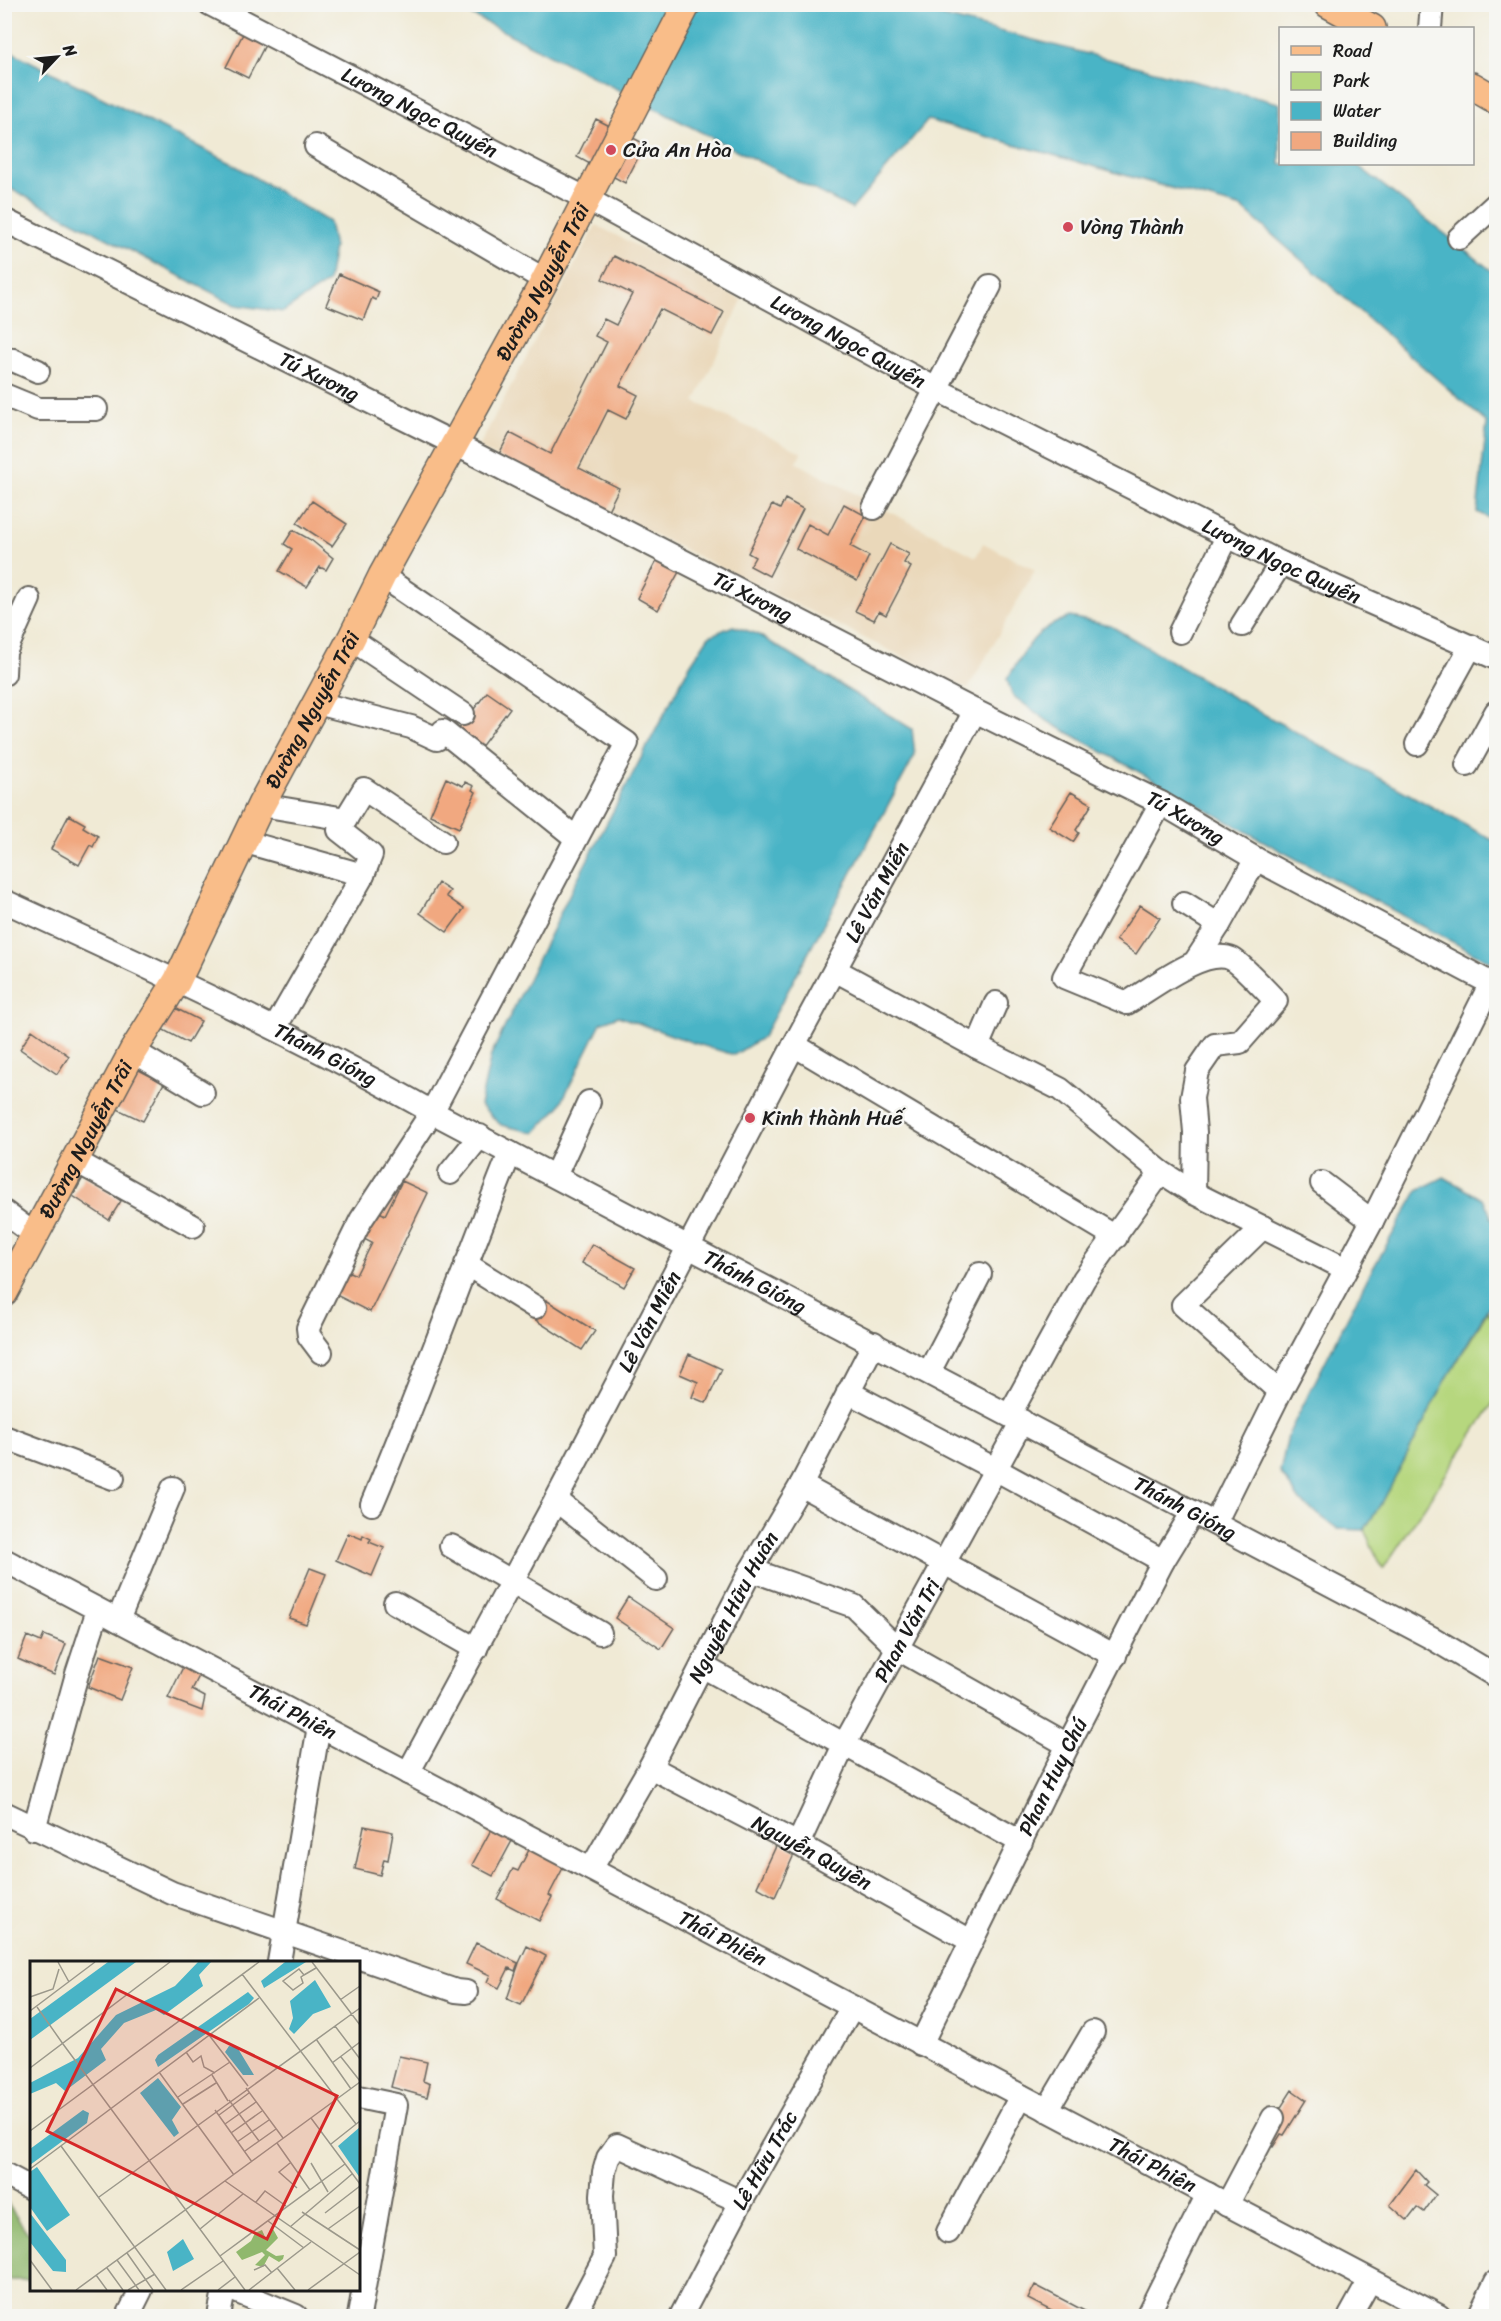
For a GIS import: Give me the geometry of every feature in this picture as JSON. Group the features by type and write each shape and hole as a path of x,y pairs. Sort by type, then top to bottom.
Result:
{"main road":[{"name":"Đường Nguyễn Trãi","path":"4,1293 133,1051 177,981 261,804 351,639 382,576 545,280 687,4"},
{"path":"1344,8 1371,27"},
{"path":"1474,87 1497,100"}],"street":[{"name":"Lương Ngọc Quyến","path":"210,4 587,199 936,389 1281,563 1497,658"},
{"path":"1430,27 1432,4"},
{"path":"316,146 545,280"},
{"path":"1459,237 1497,204"},
{"name":"Tú Xương","path":"4,220 455,444 975,711 1161,803 1256,859 1494,985"},
{"path":"874,507 990,286"},
{"path":"4,359 13,360 38,371"},
{"path":"4,395 38,409 96,409"},
{"path":"1180,632 1228,535"},
{"path":"1242,625 1281,563"},
{"path":"321,1352 309,1336 308,1328 361,1220 432,1112 627,743 382,576"},
{"path":"4,674 5,652 29,599"},
{"path":"351,639 463,714"},
{"path":"1418,744 1471,646"},
{"path":"317,703 411,727 437,739 443,731 576,838"},
{"name":"Lê Văn Miến","path":"408,1773 556,1500 794,1045 975,711"},
{"path":"1467,765 1497,712"},
{"path":"275,1028 363,875 371,855 339,830 364,789 444,842"},
{"path":"1161,803 1064,977 1127,1003 1195,962 1216,956 1233,960 1276,1001 1240,1041 1215,1045 1197,1071 1191,1098 1195,1132 1194,1193"},
{"path":"261,804 346,819"},
{"path":"242,841 363,875"},
{"path":"1195,962 1256,859"},
{"name":"Thánh Gióng","path":"4,901 177,981 352,1067 432,1112 1432,1638 1497,1676"},
{"path":"1184,903 1219,925"},
{"path":"835,970 1060,1089 1161,1172 1194,1193 1346,1269"},
{"path":"1215,1523 1280,1392 1372,1221 1494,985"},
{"path":"977,1047 996,1003"},
{"path":"794,1045 1116,1237"},
{"path":"133,1051 203,1093"},
{"path":"555,1176 589,1102"},
{"path":"450,1173 480,1136"},
{"path":"372,1504 417,1396 510,1153"},
{"path":"74,1160 193,1226"},
{"name":"Phan Văn Trị","path":"798,1844 844,1745 995,1469 1016,1418 1084,1279 1161,1172"},
{"path":"1322,1183 1372,1221"},
{"path":"4,1212 35,1235"},
{"path":"1263,1227 1183,1305 1280,1392"},
{"path":"466,1264 535,1307"},
{"path":"928,1372 980,1274"},
{"name":"Nguyễn Hữu Huân","path":"591,1869 650,1767 751,1570 801,1485 874,1343"},
{"path":"848,1392 1163,1561"},
{"path":"4,1437 113,1478"},
{"path":"801,1485 1115,1656"},
{"path":"34,1828 77,1674 173,1488"},
{"path":"556,1500 656,1579"},
{"name":"Phan Huy Chú","path":"921,2044 1068,1745 1163,1561 1193,1512"},
{"path":"451,1546 600,1633"},
{"name":"Thái Phiên","path":"4,1560 1439,2316"},
{"path":"751,1570 854,1606 898,1649 1068,1745"},
{"path":"395,1603 476,1649"},
{"path":"702,1666 1022,1842"},
{"path":"279,1961 319,1726"},
{"name":"Nguyễn Quyền","path":"650,1767 798,1844 971,1941"},
{"path":"4,1813 172,1893 456,1991 466,1992"},
{"name":"Lê Hữu Trác","path":"681,2316 741,2202 852,2007"},
{"path":"1047,2110 1092,2032"},
{"path":"948,2232 1021,2096"},
{"path":"359,2316 396,2105 360,2097"},
{"path":"1147,2316 1217,2199 1273,2118"},
{"path":"574,2316 605,2257 602,2195 604,2172 608,2158 616,2145 741,2202"},
{"path":"4,2174 30,2188"},
{"path":"1350,2316 1370,2280"},
{"path":"1479,2316 1497,2282"},
{"path":"128,2316 140,2291"},
{"path":"219,2316 224,2291"},
{"path":"238,2291 296,2316"}],"shaded area":[{"path":"596,225 742,300 695,402 801,452 797,463 976,557 983,543 1035,570 968,689 478,448"}],"green space":[{"path":"1488,1311 1496,1323 1496,1399 1383,1569 1364,1530 1383,1501 1447,1378"},
{"path":"4,2199 30,2234 30,2280 5,2280"}],"water":[{"path":"452,5 898,5 1278,103 1279,165 1357,165 1496,274 1496,522 1477,512 1487,423 1242,208 928,120 852,209"},
{"path":"4,48 231,163 329,222 334,247 328,282 283,312 236,305 5,186"},
{"path":"1070,617 1111,626 1227,694 1496,842 1496,965 1283,852 1049,722 1012,695 1007,679 1026,649 1047,627"},
{"path":"733,626 757,634 912,729 915,755 763,1037 734,1055 618,1016 601,1023 559,1107 535,1133 501,1125 480,1105 491,1055 571,891 690,665 709,636"},
{"path":"1444,1177 1484,1200 1496,1228 1496,1294 1447,1378 1383,1501 1364,1530 1338,1529 1300,1501 1280,1472 1288,1435 1368,1277 1418,1190"}],"building":[{"path":"245,30 267,41 248,78 226,67"},
{"name":"Cửa An Hòa","path":"596,119 645,144 625,183 577,157"},
{"path":"614,256 724,312 712,335 660,309 620,386 638,395 626,419 608,410 579,468 619,488 608,510 498,456 510,433 550,454 607,342 595,336 604,319 616,325 632,294 602,279"},
{"path":"339,274 379,292 376,300 372,298 363,320 326,305"},
{"path":"785,499 803,509 769,576 750,566 755,557 748,553 772,505 780,509"},
{"path":"312,501 347,524 332,546 297,523"},
{"path":"844,504 866,516 850,546 869,556 857,581 796,549 808,524 828,535"},
{"path":"293,530 311,540 333,558 326,570 320,567 307,587 279,571 292,549 284,544"},
{"path":"890,544 909,554 904,563 911,567 886,615 879,611 874,620 855,611"},
{"path":"658,558 680,570 658,610 637,598"},
{"path":"487,692 510,708 481,747 458,730"},
{"path":"446,778 463,786 465,782 474,786 472,790 476,792 459,828 430,815"},
{"path":"1071,792 1092,804 1076,830 1079,833 1073,842 1049,827"},
{"path":"69,815 85,824 83,827 98,836 93,847 90,845 79,865 51,849"},
{"path":"438,883 450,891 446,896 464,909 447,932 420,913"},
{"path":"1140,905 1160,918 1136,954 1116,940"},
{"path":"165,1003 201,1021 188,1043 154,1025"},
{"path":"32,1030 69,1056 57,1074 20,1049"},
{"path":"135,1068 164,1083 143,1121 113,1107"},
{"path":"84,1176 121,1201 109,1220 73,1196"},
{"path":"402,1181 428,1193 370,1312 332,1293 343,1269 356,1275 372,1243 360,1237 374,1209 385,1215"},
{"path":"592,1244 635,1268 624,1287 582,1263"},
{"path":"546,1300 595,1331 582,1350 534,1319"},
{"path":"689,1354 722,1369 706,1403 692,1397 698,1382 680,1374"},
{"path":"348,1533 362,1539 363,1535 371,1539 369,1542 384,1548 372,1576 336,1560"},
{"path":"310,1568 326,1574 306,1624 289,1618"},
{"path":"628,1597 674,1628 661,1649 615,1618"},
{"path":"44,1635 66,1644 54,1675 18,1659 27,1636 41,1642"},
{"path":"100,1655 133,1667 120,1700 88,1687"},
{"path":"188,1657 204,1666 192,1690 205,1697 202,1711 168,1698"},
{"path":"364,1826 393,1832 388,1860 384,1859 380,1875 355,1869"},
{"path":"492,1828 513,1839 493,1876 472,1865"},
{"path":"778,1842 796,1850 775,1897 757,1887"},
{"path":"532,1844 564,1866 549,1895 552,1897 539,1921 497,1899 513,1869 518,1871"},
{"path":"476,1943 518,1963 515,1971 509,1968 499,1988 487,1982 490,1975 466,1964"},
{"path":"527,1946 546,1956 521,2005 507,1999"},
{"path":"399,2056 427,2062 423,2081 430,2084 427,2097 391,2087"},
{"path":"1292,2090 1306,2100 1284,2135 1281,2134 1273,2147 1260,2140"},
{"path":"1416,2170 1427,2182 1424,2185 1436,2195 1424,2212 1417,2207 1407,2220 1390,2205"},
{"path":"1035,2285 1094,2316 1061,2316 1028,2299"}],"place":[{"name":"Cửa An Hòa","path":"611,150"},
{"name":"Vòng Thành","path":"1068,227"},
{"name":"Kinh thành Huế","path":"750,1118"}]}
